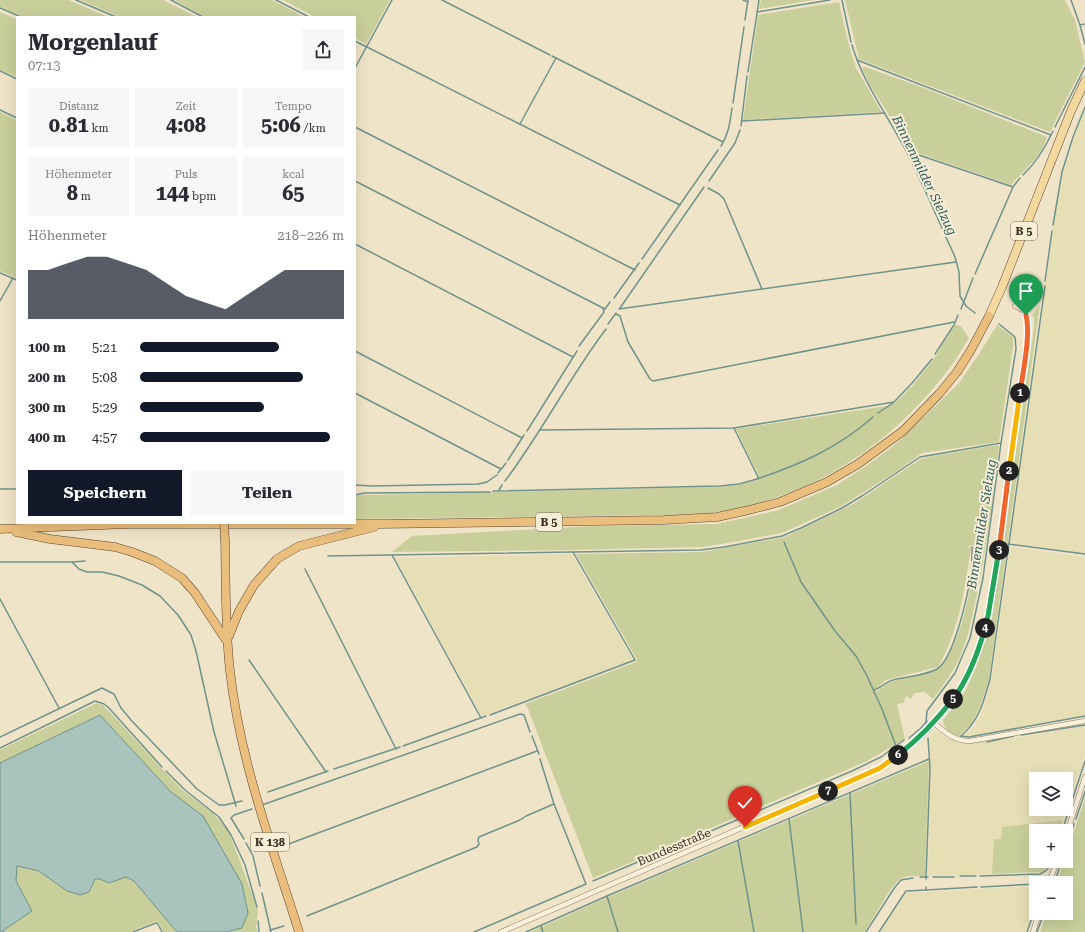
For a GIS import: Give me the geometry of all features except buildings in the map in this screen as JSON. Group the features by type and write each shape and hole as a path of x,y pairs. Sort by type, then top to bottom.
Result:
{"highway":[{"name":"B 5","path":"1,529 128,524 382,524 664,520 717,516 749,510 780,502 827,482 852,468 903,431 939,394 957,372 971,350 989,316"},
{"path":"1,529 16,524"},
{"path":"224,524 227,641"},
{"path":"227,641 239,611 254,585 277,559 299,546 382,524"},
{"path":"1,529 50,539 115,547 155,561 182,578 195,593 227,641"},
{"name":"K 138","path":"227,641 235,705 246,758 257,801 299,932"}],"main road":[{"name":"B 5","path":"989,316 1000,294 1071,111 1085,81"}],"street":[{"name":"Bundesstraße","path":"501,932 880,768 915,742 934,723 968,676 979,649 988,616 998,562 1027,338 1028,326 1025,311 1015,306"},
{"path":"934,723 952,737 961,741 970,741 1085,720"},
{"path":"1070,824 1085,778"},
{"path":"1033,932 1037,920"}],"shaded area":[{"path":"1085,110 1085,553 1010,543 1057,203 1063,174 1079,123"},
{"path":"1010,547 1085,557 1085,715 966,737 965,735 974,727 981,715 988,694 993,670"},
{"path":"572,554 633,660 482,716 395,558"},
{"path":"1085,726 1085,755 1073,790 1073,772 1029,772 1029,816 1064,816 1063,820 1002,827 1001,839 994,839 992,874 928,876 931,766 929,736 934,732 940,733 960,744 986,741 986,743"},
{"path":"1029,886 1030,920 1026,932 881,932 907,893"}],"green space":[{"path":"0,0 69,0 106,16 22,16 0,7"},
{"path":"80,0 163,0 195,16 118,16"},
{"path":"174,0 272,0 302,16 203,16"},
{"path":"283,0 390,0 366,44 356,39 356,16 313,16"},
{"path":"761,0 814,0 759,9"},
{"path":"845,0 1065,0 1075,20 1085,62 1050,132 859,59"},
{"path":"839,2 848,42 856,68 881,111 743,120 758,15"},
{"path":"0,12 16,19 16,77 0,70"},
{"path":"865,67 927,89 1047,137 1041,151 1011,185 909,150 870,85 862,68"},
{"path":"0,112 16,120 16,278 0,271"},
{"path":"1040,304 989,679 981,704 972,723 957,738 947,731 943,720 962,696 969,684 980,656 991,618 1034,328 1034,318 1032,315"},
{"path":"955,325 961,326 969,338 951,366 904,420 877,443 849,463 818,480 786,494 753,505 717,512 675,515 356,519 356,496 365,495 720,487 739,485 757,480 759,476 736,429 887,406 895,403 913,385 933,360"},
{"path":"997,325 1013,337 999,442 922,453 894,473 840,507 782,533 702,547 392,552 412,536 594,526 716,524 776,511 837,485 897,443 959,383"},
{"path":"998,445 999,447 981,576 964,645 958,661 933,699 925,692 915,693 911,699 906,696 904,703 897,704 905,739 867,761 593,878 525,704 636,662 637,660 576,554 702,552 785,537 855,503 919,460 928,457","holes":["973,545 973,558 966,609 948,657 940,668 888,683 876,692 875,689 886,680 938,667 951,639 960,609 971,548 968,546"]},
{"path":"97,703 104,706 182,790 213,813 229,832 258,910 256,927 258,932 226,932 242,928 203,816 171,792 100,715 0,763 0,750"},
{"path":"929,761 925,876 908,876 900,879 887,896 865,932 530,932 606,898"},
{"path":"1085,798 1085,932 1040,932 1044,920 1073,920 1073,876 1059,876 1062,868 1073,868 1073,835"},
{"path":"1063,820 1062,824 1029,824 1029,868 1046,868 1039,872 992,874 994,839 1001,839 1002,827"},
{"path":"17,866 39,871 67,891 89,892 95,879 100,879 109,883 126,877 134,881 177,932 163,932 159,923 156,921 130,932 3,932 32,911 16,881"}],"water":[{"path":"100,715 171,792 203,816 242,884 248,913 242,928 226,932 177,932 134,881 126,877 109,883 100,879 95,879 89,892 80,895 67,891 39,871 17,866 16,881 32,911 3,932 0,932 0,763"}],"waterway":[{"path":"76,0 114,16"},
{"path":"171,0 201,16"},
{"path":"276,0 307,16"},
{"path":"356,66 392,0"},
{"path":"442,0 550,55"},
{"path":"743,0 748,2"},
{"path":"745,20 748,0"},
{"path":"748,72 759,0"},
{"path":"757,12 830,0"},
{"name":"Binnenmilder Sielzug","path":"842,0 851,42"},
{"path":"1071,0 1085,44"},
{"path":"0,8 19,16"},
{"path":"1080,25 1085,24"},
{"path":"733,103 744,27"},
{"path":"356,42 680,205"},
{"name":"Binnenmilder Sielzug","path":"852,45 869,86 913,164 955,257 959,272 960,296 966,306 975,313"},
{"path":"552,56 723,142"},
{"path":"520,124 556,58"},
{"path":"857,60 1051,135"},
{"path":"1055,127 1085,67"},
{"path":"0,71 16,79"},
{"path":"741,126 747,76"},
{"path":"1053,225 1062,172 1073,137 1085,107"},
{"path":"721,146 730,123 732,108"},
{"path":"0,110 16,118"},
{"path":"742,121 885,113"},
{"path":"356,128 635,270"},
{"path":"709,181 735,143 740,130"},
{"path":"1023,175 1040,154 1053,131"},
{"path":"642,259 718,150"},
{"path":"907,151 1013,187"},
{"path":"975,274 1013,187 1020,178"},
{"path":"356,182 605,309 610,302"},
{"path":"620,308 704,187"},
{"path":"708,188 719,194 724,199 762,289"},
{"path":"1045,281 1052,231"},
{"path":"356,245 573,357"},
{"path":"619,309 956,262"},
{"path":"614,298 639,263"},
{"path":"0,273 16,280"},
{"path":"0,301 13,278"},
{"path":"961,309 973,278"},
{"path":"961,736 977,717 990,679 1045,286"},
{"path":"579,346 604,312 603,308"},
{"path":"608,324 616,313"},
{"path":"616,314 620,316 628,342 650,379 653,381 954,322"},
{"path":"935,354 954,325 958,315"},
{"name":"Binnenmilder Sielzug","path":"926,723 927,711 955,673 970,638 983,578 1001,443 1016,349 1015,337 999,324"},
{"path":"505,481 606,329"},
{"path":"527,431 577,351"},
{"path":"356,352 522,438"},
{"path":"540,430 734,428 894,402 932,359"},
{"path":"356,394 501,469"},
{"path":"878,413 893,403"},
{"path":"757,479 804,461 833,446 860,428 873,417"},
{"path":"493,491 720,486 739,484 757,479 758,477 734,428"},
{"path":"508,460 524,435"},
{"path":"328,556 701,550 724,547 782,536 801,528 842,508 920,457 1001,443"},
{"path":"498,473 506,463"},
{"path":"356,485 478,484 487,482 497,475"},
{"path":"499,490 502,485"},
{"path":"0,489 16,489"},
{"path":"356,495 365,493 490,492"},
{"path":"784,542 801,582 835,631 856,656 867,676 882,709 896,746 904,740"},
{"path":"1008,544 1085,554"},
{"path":"874,690 893,680 921,675 932,671 937,669 943,663 954,640 967,596 971,574 972,547"},
{"path":"490,715 635,660 573,552"},
{"path":"392,555 481,718"},
{"path":"73,562 85,561"},
{"path":"0,562 72,562 79,569 87,572 102,572 119,576 142,585 160,596 178,615 191,635 214,732 236,806"},
{"path":"305,569 396,749"},
{"path":"0,599 59,708"},
{"path":"249,660 326,772"},
{"path":"0,737 102,688 114,694 121,708 131,720 197,789 219,805 242,801"},
{"path":"0,748 95,701 108,707 162,767"},
{"path":"262,805 520,714 524,715 530,732"},
{"path":"403,746 486,716"},
{"path":"961,736 969,737 1085,716"},
{"path":"909,738 927,721"},
{"path":"1021,735 1085,725"},
{"path":"532,736 539,754"},
{"path":"987,742 1014,736"},
{"name":"Binnenmilder Sielzug","path":"926,879 930,768 928,738"},
{"path":"593,881 852,771 881,757 896,746"},
{"path":"334,769 400,747"},
{"path":"286,845 537,751"},
{"path":"474,932 586,884 554,804 540,759"},
{"path":"526,932 929,759"},
{"path":"1064,824 1085,761"},
{"path":"166,771 185,790 219,817 231,835 245,865 257,907"},
{"path":"268,792 328,771"},
{"path":"1076,819 1085,792"},
{"path":"850,793 856,924"},
{"path":"307,916 477,847 479,844 479,837 554,804"},
{"path":"244,839 231,818 234,815 252,809"},
{"path":"789,819 803,932"},
{"path":"738,841 754,932"},
{"path":"246,843 253,856 260,886"},
{"path":"980,876 1040,874 1049,868"},
{"path":"1057,876 1059,868"},
{"path":"960,876 976,876"},
{"name":"Binnenmilder Sielzug","path":"920,877 928,877"},
{"path":"933,877 954,877"},
{"path":"866,932 901,880 913,878"},
{"path":"981,887 1029,884"},
{"name":"Binnenmilder Sielzug","path":"879,932 906,891 926,890 926,887"},
{"path":"926,890 977,887"},
{"path":"262,893 271,932"},
{"path":"607,896 618,932"},
{"path":"1027,932 1031,920"},
{"path":"1037,932 1041,920"},
{"path":"258,921 259,932"},
{"path":"133,932 156,923 162,932"},
{"path":"270,930 284,926"},
{"path":"541,926 543,932"}],"route":[{"path":"745,827 880,768 915,742 934,723 968,676 979,649 988,616 996,569 1027,338 1028,326 1026,315"}]}
